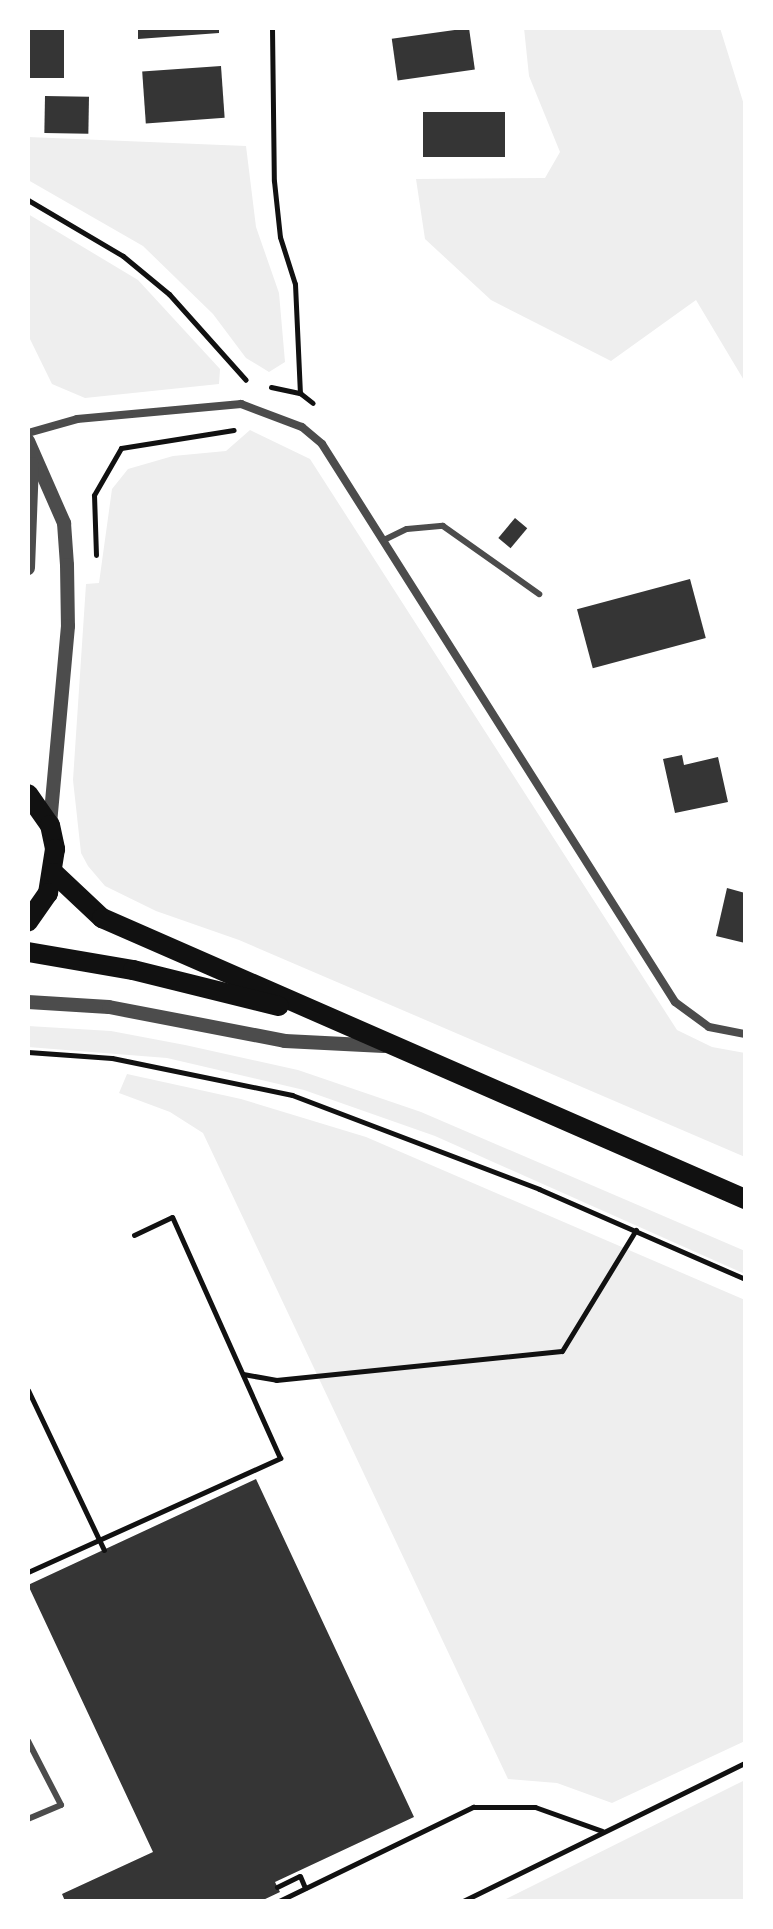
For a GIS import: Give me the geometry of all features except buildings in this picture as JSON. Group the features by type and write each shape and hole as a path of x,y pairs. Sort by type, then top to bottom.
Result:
{"main road":[{"path":"28,794 50,825 54,873 48,893 28,922"},
{"path":"54,873 102,918 745,1199"},
{"path":"28,952 133,970 325,1018"}],"street":[{"path":"28,433 77,419 241,404 302,427 322,444 675,1002 709,1027 745,1034"},
{"path":"28,441 32,460 28,568"},
{"path":"32,460 64,523 67,565 68,626 50,825"},
{"path":"28,1002 109,1007 285,1041 400,1047"}],"lane":[{"path":"384,540 407,529 443,526 539,594"},
{"path":"28,1741 61,1805 28,1819"}],"path":[{"path":"272,28 274,181 280,237 295,284 300,393"},
{"path":"28,200 123,256 169,294 244,380"},
{"path":"67,565 89,565 96,559 94,495 121,448 219,436 240,424"},
{"path":"28,1052 126,1060 292,1095 636,1230 745,1279"},
{"path":"28,1572 280,1458 172,1217 134,1235"},
{"path":"242,1374 276,1380 562,1351 636,1230"},
{"path":"28,1390 104,1550"},
{"path":"463,1901 745,1763"},
{"path":"279,1901 473,1807 535,1807 602,1831"},
{"path":"277,1887 300,1876 305,1888"}],"shaded area":[{"path":"524,28 720,28 745,108 745,382 696,300 611,361 491,300 425,239 416,179 545,178 560,152 529,76"},
{"path":"28,137 246,146 256,227 279,293 285,362 269,372 246,358 213,314 143,246 28,180"},
{"path":"28,214 138,280 220,369 219,384 85,398 52,384 28,335"},
{"path":"250,430 310,459 677,1030 712,1047 745,1053 745,1157 239,940 156,911 105,886 88,866 81,853 73,780 86,584 99,583 112,489 128,469 173,456 226,451"},
{"path":"28,1026 111,1031 185,1045 298,1070 421,1112 745,1251 745,1274 435,1136 304,1090 167,1058 28,1047"},
{"path":"127,1074 241,1099 366,1137 745,1300 745,1741 612,1803 557,1783 508,1779 203,1133 170,1112 119,1093"},
{"path":"745,1780 745,1901 502,1901"}]}
